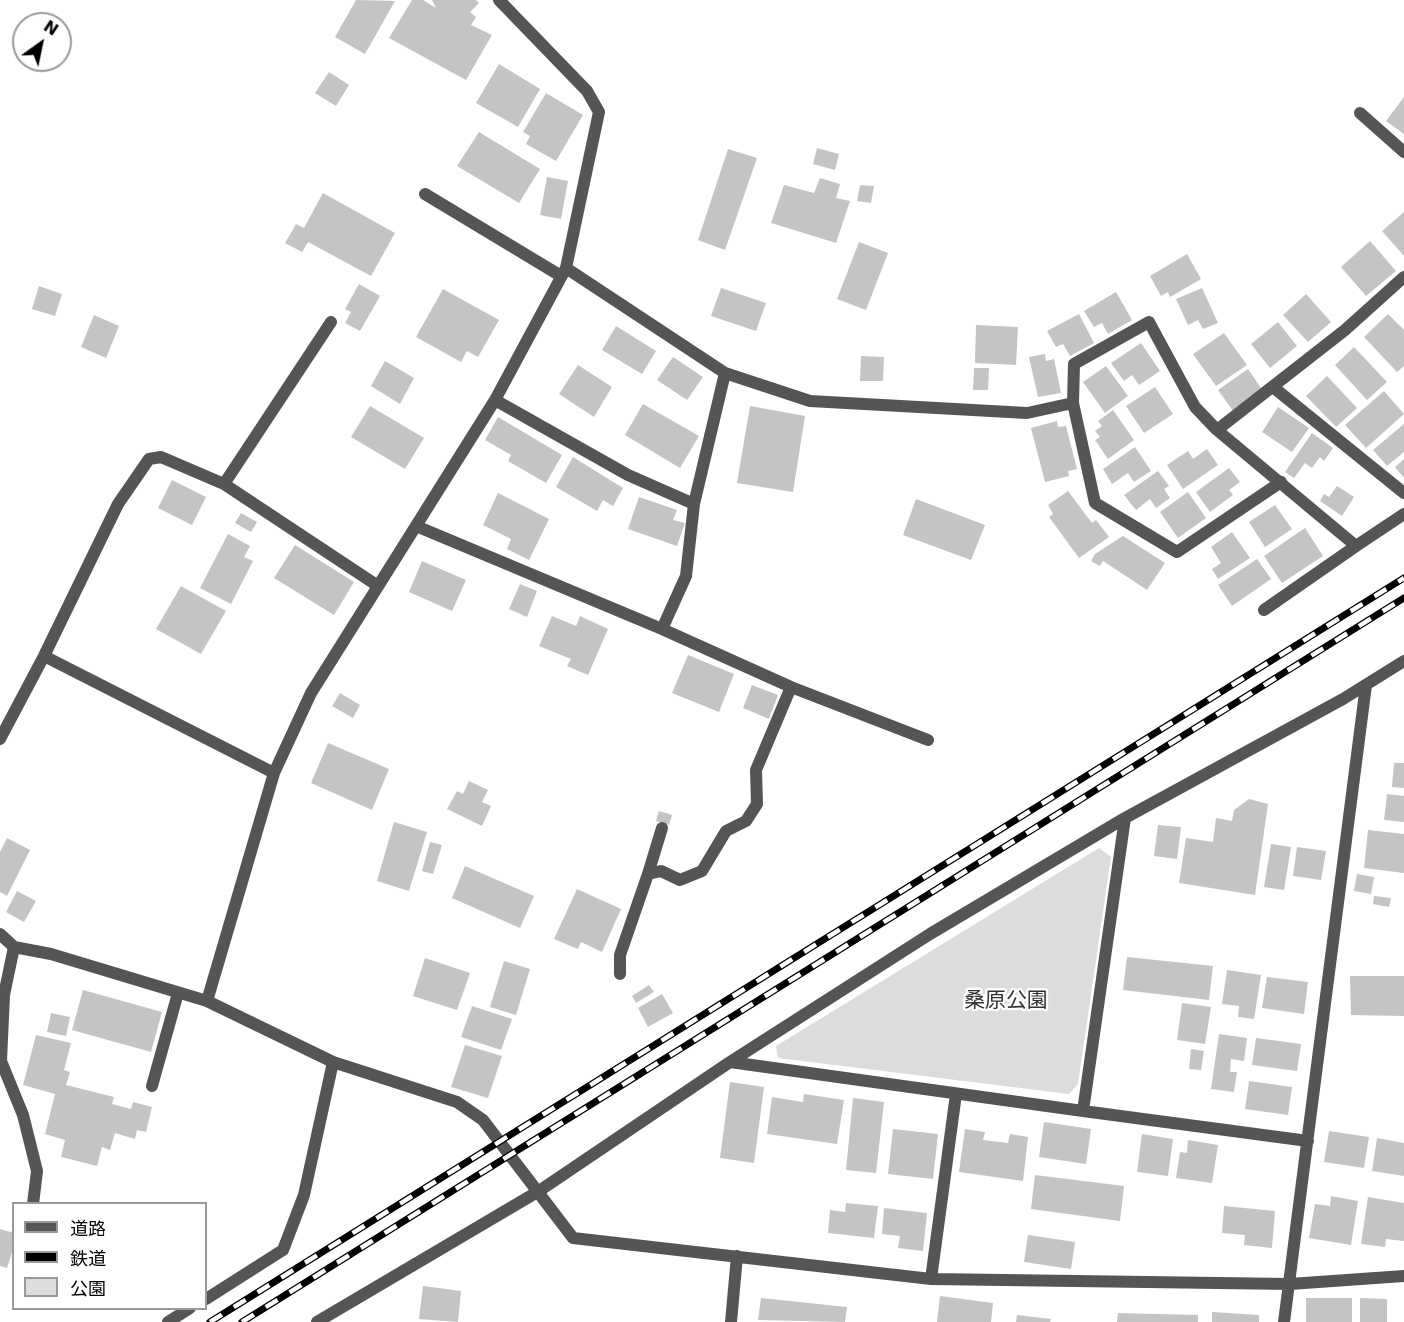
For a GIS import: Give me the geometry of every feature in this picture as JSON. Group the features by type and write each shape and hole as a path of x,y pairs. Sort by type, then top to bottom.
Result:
{"street":[{"path":"207,1001 274,773 311,693 495,400 564,272 599,112 587,91 499,0"},
{"path":"1360,113 1404,152"},
{"path":"424,194 564,272 725,373 810,401 1027,413 1073,403"},
{"path":"1217,430 1345,330 1404,277"},
{"path":"224,484 331,322"},
{"path":"1281,482 1177,552 1095,503 1073,403 1074,364 1149,322 1195,407 1217,430 1281,482 1356,546"},
{"path":"662,629 686,576 694,504 725,373"},
{"path":"1273,387 1404,494"},
{"path":"495,400 628,475 694,504"},
{"path":"0,739 44,656 118,504 148,459 161,458 224,484 378,586"},
{"path":"1264,609 1404,514"},
{"path":"416,526 662,629 791,687 928,740"},
{"path":"44,656 274,773"},
{"path":"317,1322 539,1191 730,1062 930,934 1125,818 1366,685 1404,661"},
{"path":"1284,1322 1366,685"},
{"path":"648,874 661,871 680,880 702,871 726,831 746,821 757,804 756,770 791,687"},
{"path":"1083,1111 1125,818"},
{"path":"620,974 620,955 662,828"},
{"path":"0,934 14,947 51,954 207,1001 333,1062 457,1102 483,1120 573,1238 931,1279 1290,1284 1404,1276"},
{"path":"14,947 4,995 1,1061 23,1115 37,1171 33,1202"},
{"path":"152,1086 178,993"},
{"path":"207,1298 283,1250 304,1195 333,1062"},
{"path":"730,1062 1308,1141"},
{"path":"931,1279 956,1094"},
{"path":"731,1322 738,1256"},
{"path":"168,1322 187,1310"}],"green space":[{"name":"桑原公園","path":"1099,848 1111,857 1078,1084 1069,1094 778,1058 776,1046"}],"building":[{"path":"356,0 395,1 365,54 335,37"},
{"path":"412,0 423,0 436,8 432,0 476,0 479,3 470,12 476,17 471,25 492,35 466,80 389,38"},
{"path":"499,64 540,89 518,127 476,103"},
{"path":"329,72 349,85 336,106 315,93"},
{"path":"546,93 583,115 556,161 526,144 530,136 523,132"},
{"path":"1404,97 1404,134 1386,121"},
{"path":"479,132 540,169 519,203 457,166"},
{"path":"817,148 839,154 835,170 813,164"},
{"path":"728,149 757,158 725,250 698,240"},
{"path":"547,177 568,181 561,219 540,215"},
{"path":"820,178 840,184 836,198 850,201 836,243 771,223 784,185 814,193"},
{"path":"860,185 874,186 871,203 857,201"},
{"path":"323,193 395,233 371,276 308,242 302,252 285,243 296,224 304,228"},
{"path":"1404,212 1404,256 1382,231"},
{"path":"1370,241 1396,271 1366,296 1341,267"},
{"path":"859,242 888,253 866,310 837,299"},
{"path":"1187,254 1201,279 1170,297 1168,292 1161,296 1150,276"},
{"path":"359,284 380,296 360,331 345,323 351,312 345,309"},
{"path":"39,286 62,294 55,316 32,309"},
{"path":"721,288 766,303 756,331 711,316"},
{"path":"1202,288 1218,323 1203,329 1198,320 1188,325 1176,299"},
{"path":"443,289 499,320 478,357 467,351 461,362 416,337"},
{"path":"1116,292 1132,320 1108,334 1102,323 1094,327 1084,311"},
{"path":"1306,294 1331,322 1308,342 1283,315"},
{"path":"1079,314 1094,343 1070,356 1063,344 1056,347 1047,331"},
{"path":"1388,314 1404,330 1404,366 1397,372 1364,337"},
{"path":"94,315 119,326 106,358 81,347"},
{"path":"1278,322 1297,346 1270,368 1251,344"},
{"path":"976,325 1018,327 1016,365 975,363"},
{"path":"616,326 656,351 642,374 602,350"},
{"path":"1224,333 1247,365 1216,386 1193,354"},
{"path":"1141,343 1160,371 1139,385 1132,375 1124,381 1111,363"},
{"path":"1354,347 1387,382 1367,400 1335,365"},
{"path":"1045,354 1046,361 1054,359 1061,393 1038,397 1029,357"},
{"path":"861,356 884,357 883,381 860,381"},
{"path":"673,357 703,377 687,400 657,380"},
{"path":"385,361 414,378 400,404 371,386"},
{"path":"578,365 612,387 594,417 559,394"},
{"path":"1106,366 1128,396 1105,413 1083,382"},
{"path":"974,368 989,368 988,390 973,390"},
{"path":"1248,369 1263,391 1233,411 1218,390"},
{"path":"1327,376 1357,408 1336,427 1306,396"},
{"path":"1155,387 1173,414 1144,433 1126,406"},
{"path":"1384,391 1404,414 1366,448 1345,425"},
{"path":"643,404 699,436 680,468 625,435"},
{"path":"370,406 424,438 405,469 351,437"},
{"path":"750,406 805,416 793,492 737,483"},
{"path":"1278,407 1309,428 1292,452 1262,432"},
{"path":"1113,410 1134,440 1108,459 1095,440 1100,437 1095,431 1102,426 1098,421"},
{"path":"498,417 562,455 546,483 508,461 511,455 485,440"},
{"path":"1057,421 1058,427 1066,426 1077,469 1068,471 1069,476 1045,482 1031,428"},
{"path":"1404,424 1404,452 1387,466 1373,450"},
{"path":"1312,433 1333,448 1324,461 1320,457 1312,468 1305,463 1294,478 1285,472"},
{"path":"1135,447 1151,471 1134,482 1128,473 1112,484 1103,469"},
{"path":"1207,449 1218,465 1183,489 1167,465 1188,451 1193,459"},
{"path":"573,457 623,488 613,506 603,500 597,511 556,487"},
{"path":"1404,459 1404,478 1395,467"},
{"path":"1229,468 1240,482 1229,490 1233,495 1210,512 1196,492"},
{"path":"1158,471 1169,486 1164,489 1170,498 1156,508 1150,499 1136,510 1124,495"},
{"path":"172,480 206,497 192,525 158,508"},
{"path":"1337,486 1354,497 1342,516 1320,501 1324,494 1329,497"},
{"path":"1068,491 1092,523 1096,520 1109,537 1079,558 1049,517 1053,514 1048,505"},
{"path":"1188,492 1206,518 1178,538 1160,512"},
{"path":"498,493 549,519 529,560 507,549 511,539 483,525"},
{"path":"639,497 677,510 673,520 685,523 677,546 628,529"},
{"path":"916,499 985,525 971,560 903,535"},
{"path":"1275,505 1292,529 1265,547 1249,522"},
{"path":"241,513 257,522 251,532 235,523"},
{"path":"1305,528 1323,556 1282,583 1264,556"},
{"path":"1232,532 1250,558 1218,579 1212,569 1221,563 1211,547"},
{"path":"228,534 250,546 244,557 253,561 231,604 200,588"},
{"path":"1123,536 1165,563 1147,590 1103,561 1100,566 1091,561 1095,554"},
{"path":"295,545 354,582 334,615 274,578"},
{"path":"1257,559 1271,579 1232,606 1218,585"},
{"path":"422,561 466,580 452,611 409,592"},
{"path":"520,584 537,591 527,617 509,609"},
{"path":"181,586 226,611 201,654 156,629"},
{"path":"552,616 576,626 580,616 608,629 588,675 567,666 571,659 539,646"},
{"path":"688,655 734,674 719,712 672,693"},
{"path":"752,685 778,695 769,719 743,708"},
{"path":"340,693 360,705 353,718 332,706"},
{"path":"328,743 389,769 372,810 311,783"},
{"path":"1394,763 1404,763 1404,788 1392,787"},
{"path":"469,781 488,790 482,802 491,806 482,826 447,809 457,791 463,794"},
{"path":"1387,794 1404,796 1404,822 1384,820"},
{"path":"1249,799 1268,804 1255,895 1179,883 1186,838 1213,842 1216,818 1232,821 1234,810"},
{"path":"659,811 672,815 669,825 656,821"},
{"path":"394,822 427,832 409,891 377,881"},
{"path":"1158,825 1181,827 1177,859 1154,856"},
{"path":"1368,830 1404,834 1404,873 1364,868"},
{"path":"7,838 30,850 7,896 0,892 0,852"},
{"path":"430,842 442,845 433,874 422,871"},
{"path":"1271,844 1291,847 1284,890 1264,887"},
{"path":"1297,847 1326,851 1321,880 1293,876"},
{"path":"465,866 534,896 520,928 452,898"},
{"path":"1357,874 1374,877 1371,894 1354,891"},
{"path":"577,889 621,909 602,952 581,942 578,949 554,939"},
{"path":"17,891 36,901 24,922 6,912"},
{"path":"1374,896 1391,898 1389,907 1373,904"},
{"path":"1127,957 1213,966 1209,1000 1123,990"},
{"path":"425,958 470,973 457,1010 413,996"},
{"path":"504,961 530,969 516,1015 490,1007"},
{"path":"1227,970 1261,975 1254,1019 1238,1017 1239,1006 1222,1004"},
{"path":"1350,976 1404,976 1404,1016 1351,1015"},
{"path":"1267,977 1308,982 1304,1014 1262,1008"},
{"path":"649,985 654,992 636,1003 632,996"},
{"path":"83,990 162,1012 151,1052 72,1030"},
{"path":"662,994 673,1013 648,1027 638,1008"},
{"path":"1182,1003 1211,1007 1205,1044 1177,1040"},
{"path":"472,1006 512,1019 501,1050 461,1037"},
{"path":"51,1013 70,1017 66,1036 47,1032"},
{"path":"1219,1034 1247,1038 1244,1061 1231,1059 1230,1072 1237,1072 1234,1092 1211,1089"},
{"path":"36,1035 71,1043 64,1070 70,1072 66,1085 114,1097 112,1104 131,1109 133,1102 152,1107 146,1132 137,1130 135,1139 115,1133 110,1150 102,1147 97,1166 61,1157 65,1140 45,1134 55,1094 23,1085"},
{"path":"1256,1038 1301,1044 1297,1071 1252,1065"},
{"path":"465,1045 502,1056 488,1098 451,1087"},
{"path":"1191,1049 1204,1051 1201,1070 1189,1069"},
{"path":"1249,1081 1292,1087 1288,1115 1245,1109"},
{"path":"730,1082 764,1087 754,1163 720,1158"},
{"path":"804,1094 844,1100 837,1144 767,1134 772,1097 803,1102"},
{"path":"853,1098 884,1102 876,1173 846,1170"},
{"path":"1044,1122 1091,1129 1086,1164 1039,1157"},
{"path":"893,1129 938,1134 933,1179 888,1174"},
{"path":"965,1129 985,1132 983,1140 1008,1143 1010,1134 1028,1137 1023,1181 959,1172"},
{"path":"1329,1131 1369,1137 1364,1168 1324,1162"},
{"path":"1142,1134 1173,1139 1168,1176 1137,1172"},
{"path":"1377,1138 1404,1143 1404,1176 1372,1171"},
{"path":"1188,1140 1218,1145 1212,1183 1176,1178 1180,1152 1187,1153"},
{"path":"1035,1175 1124,1186 1120,1221 1031,1209"},
{"path":"1331,1196 1358,1201 1351,1245 1309,1238 1315,1204 1330,1206"},
{"path":"1368,1197 1404,1203 1404,1241 1386,1239 1385,1247 1361,1244"},
{"path":"846,1203 878,1206 874,1238 828,1233 830,1210 845,1212"},
{"path":"1224,1206 1275,1211 1272,1248 1244,1245 1245,1235 1222,1233"},
{"path":"884,1208 927,1213 923,1251 898,1248 900,1236 882,1234"},
{"path":"0,1229 12,1232 12,1252 7,1268 0,1266"},
{"path":"1028,1235 1075,1242 1071,1269 1024,1262"},
{"path":"423,1286 461,1291 458,1322 419,1319"},
{"path":"940,1296 993,1303 991,1322 937,1322"},
{"path":"761,1298 847,1307 845,1322 758,1320"},
{"path":"1306,1298 1352,1298 1352,1322 1306,1322"},
{"path":"1360,1298 1387,1299 1387,1322 1360,1322"},
{"path":"1212,1312 1259,1315 1259,1322 1212,1322"},
{"path":"1118,1313 1198,1315 1198,1322 1117,1322"},
{"path":"1017,1315 1051,1319 1050,1322 1016,1322"}],"railway":[{"path":"210,1322 1404,578"},
{"path":"242,1322 1404,598"}]}
